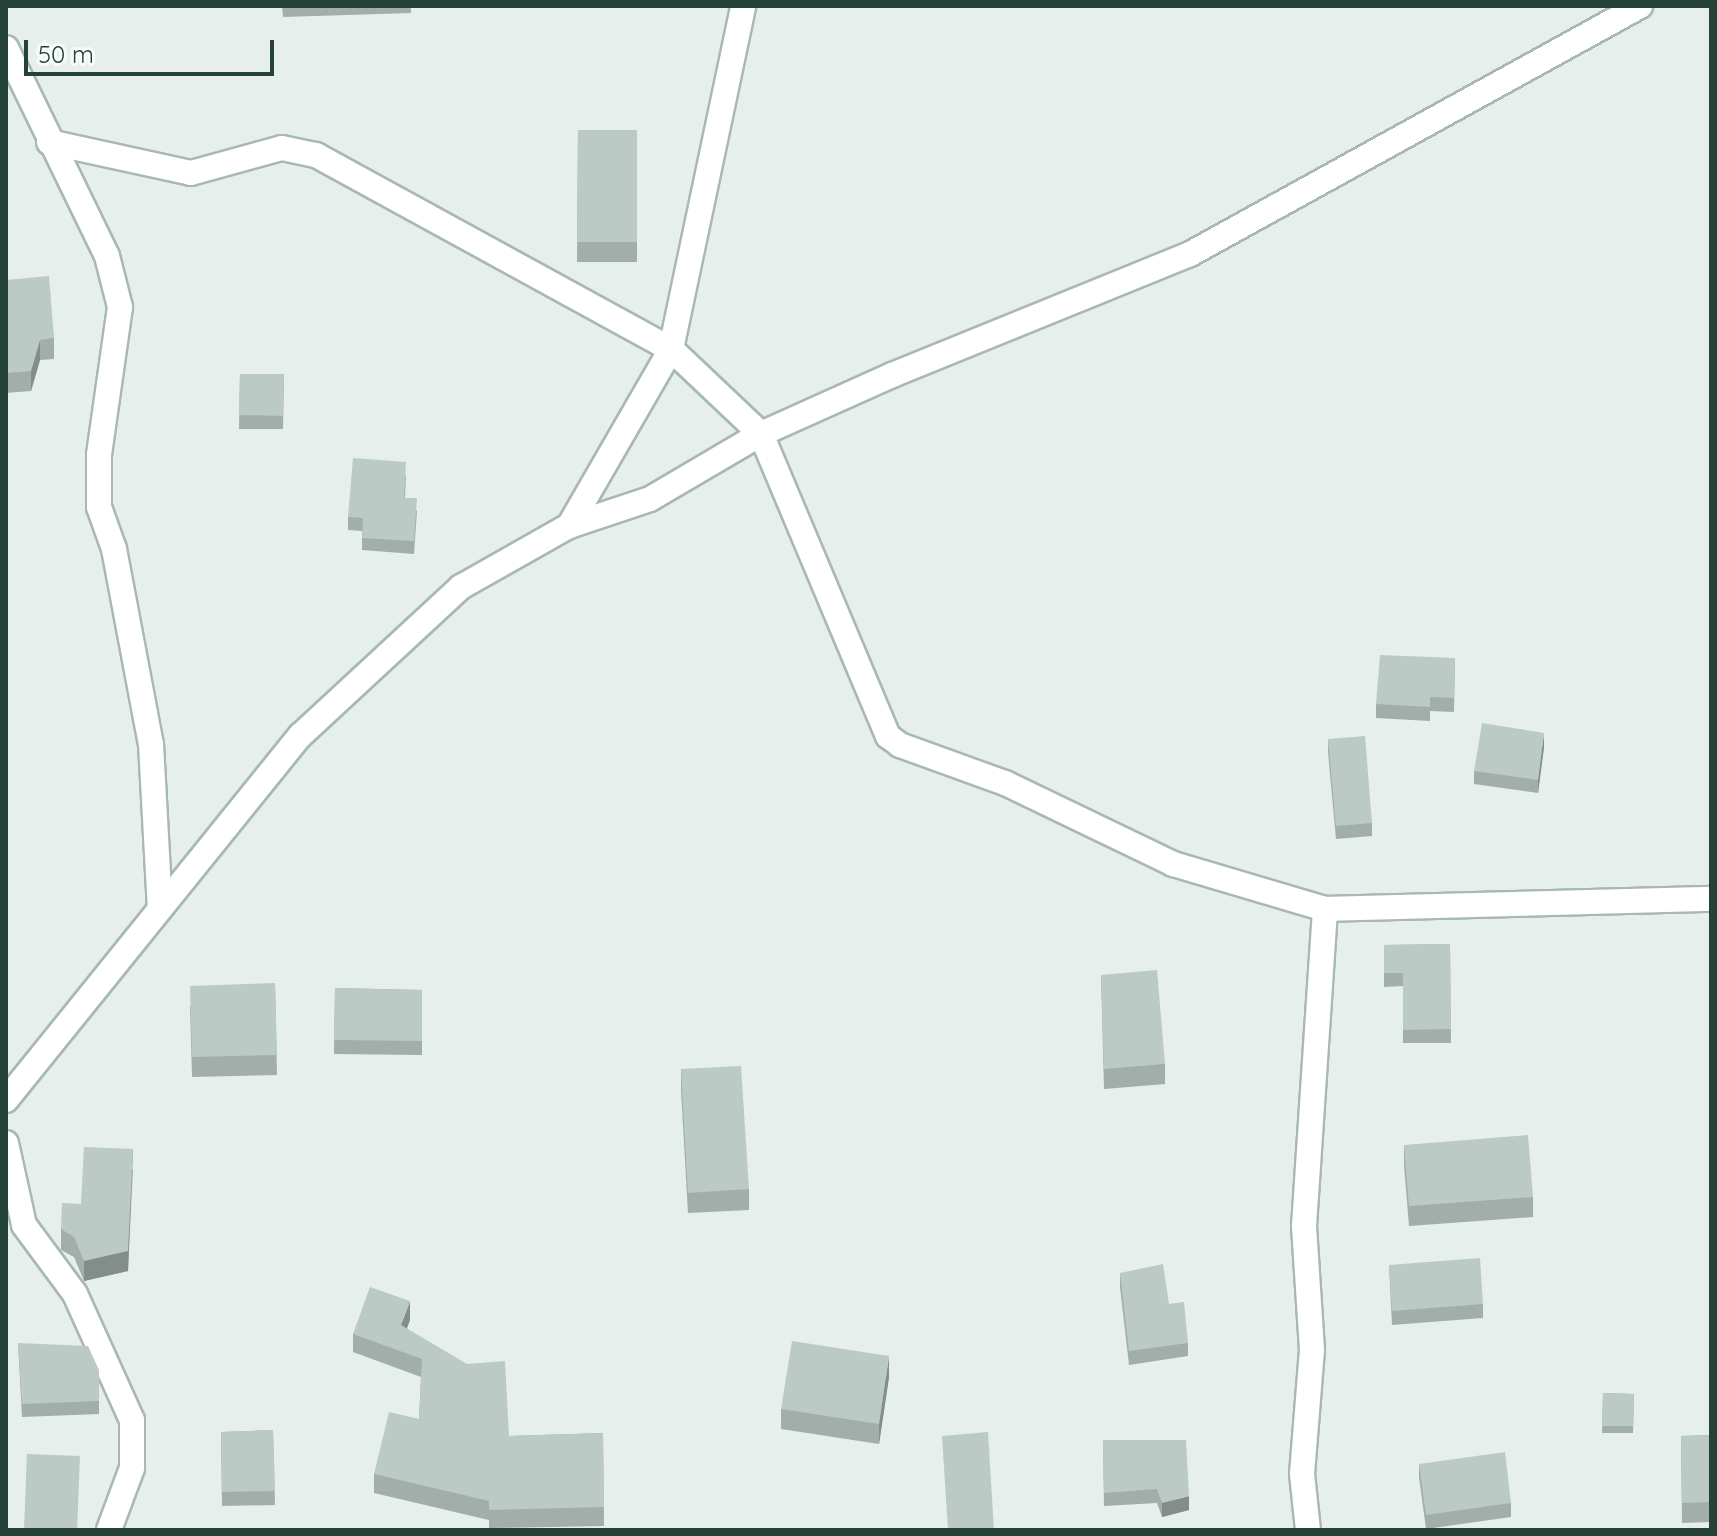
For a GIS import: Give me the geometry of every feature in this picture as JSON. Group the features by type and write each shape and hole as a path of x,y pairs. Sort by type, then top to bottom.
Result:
{"street":[{"path":"569,526 671,349 743,6"},
{"path":"6,1100 301,735 393,643 461,587 569,526 650,499 761,434 1190,254 1640,6"},
{"path":"6,48 107,256 120,307 99,455 99,507 114,549 151,744 160,908"},
{"path":"49,142 191,173 282,148 316,155 671,349 761,434 888,736 1173,864 1325,909 1711,899"},
{"path":"1308,1530 1302,1474 1312,1350 1304,1226 1325,909"},
{"path":"6,1143 24,1225 75,1294 132,1420 132,1468 109,1530"}],"building":[{"path":"578,130 637,130 637,242 577,242"},
{"path":"49,276 54,338 40,340 31,371 6,373 6,280"},
{"path":"240,374 284,374 283,416 239,415"},
{"path":"353,458 406,462 404,498 417,498 414,541 362,538 363,518 348,517"},
{"path":"1380,655 1455,658 1454,698 1430,697 1430,707 1376,704"},
{"path":"1482,723 1544,733 1538,780 1474,771"},
{"path":"1365,736 1372,823 1336,826 1328,739"},
{"path":"1450,944 1451,1029 1403,1030 1403,973 1384,973 1384,945"},
{"path":"1157,970 1165,1064 1104,1069 1101,975"},
{"path":"275,983 277,1055 192,1057 190,986"},
{"path":"335,988 422,990 422,1041 334,1040"},
{"path":"741,1066 749,1189 688,1193 681,1069"},
{"path":"1528,1135 1533,1197 1409,1206 1404,1145"},
{"path":"84,1147 133,1149 128,1251 84,1261 74,1237 61,1229 62,1203 81,1204"},
{"path":"1480,1258 1483,1304 1392,1311 1389,1265"},
{"path":"1163,1264 1169,1304 1184,1302 1188,1343 1129,1351 1120,1273"},
{"path":"370,1287 410,1301 401,1325 467,1364 505,1361 509,1436 603,1433 604,1507 489,1510 489,1501 374,1474 389,1412 419,1419 422,1359 353,1334"},
{"path":"792,1341 889,1356 879,1424 781,1409"},
{"path":"18,1343 88,1346 99,1370 99,1401 22,1404"},
{"path":"1603,1393 1634,1394 1633,1426 1602,1426"},
{"path":"273,1430 275,1491 222,1492 221,1432"},
{"path":"988,1432 994,1530 948,1530 942,1436"},
{"path":"1711,1435 1711,1502 1682,1503 1681,1436"},
{"path":"1103,1440 1186,1440 1189,1496 1162,1503 1157,1489 1104,1493"},
{"path":"1505,1452 1511,1503 1426,1515 1419,1464"},
{"path":"27,1454 80,1456 77,1530 24,1530"}]}
